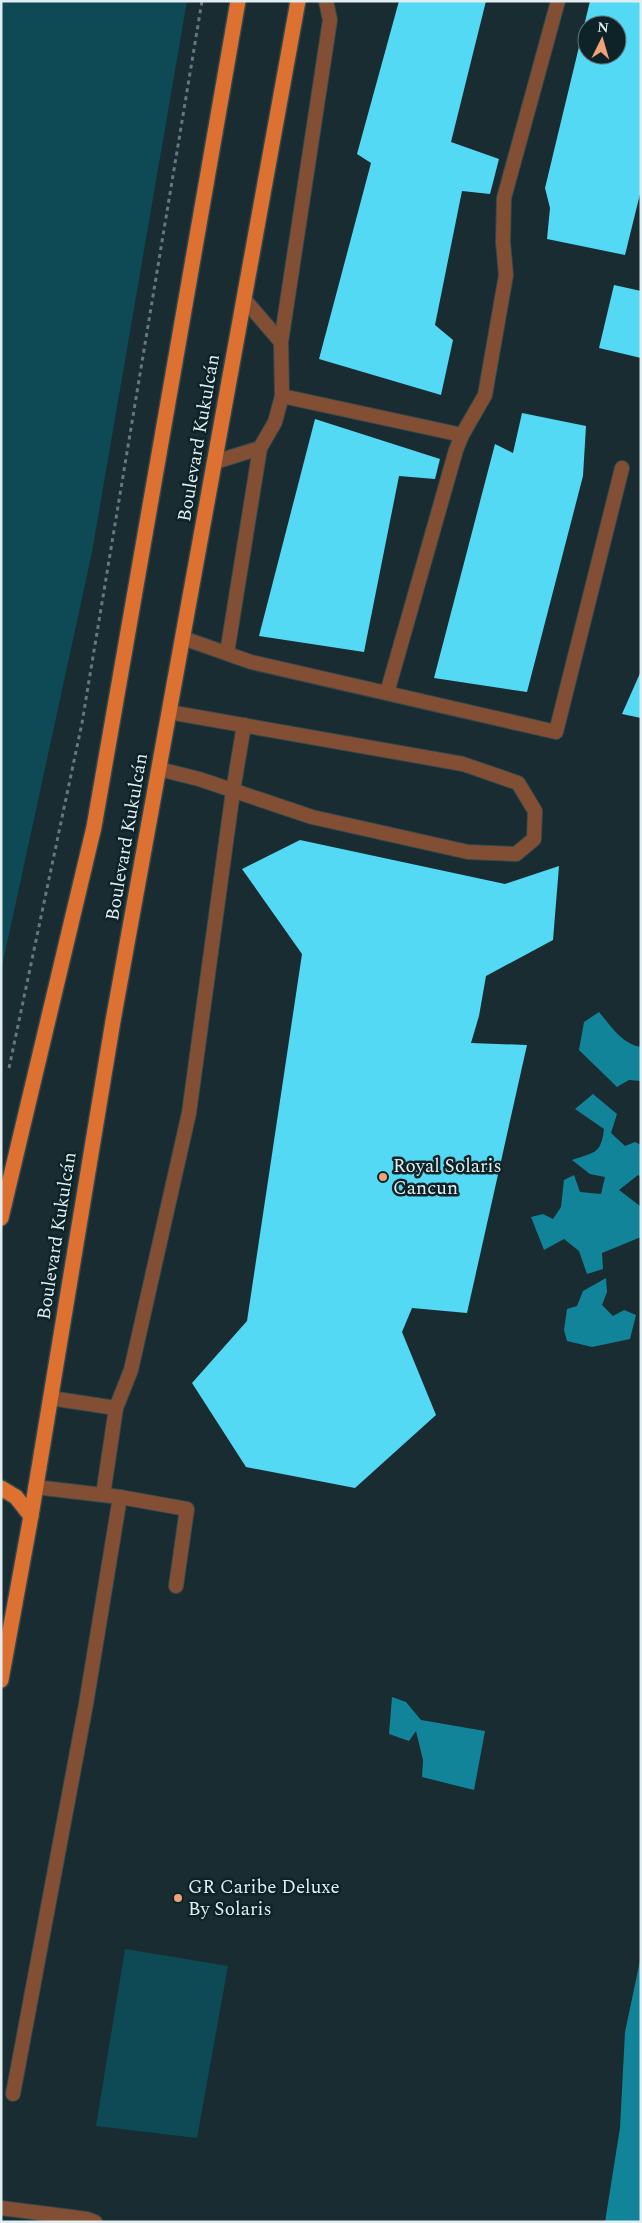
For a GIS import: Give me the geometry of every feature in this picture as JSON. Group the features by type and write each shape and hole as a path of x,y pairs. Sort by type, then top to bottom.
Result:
{"main road":[{"name":"Boulevard Kukulcán","path":"1,1218 94,827 238,1"},
{"name":"Boulevard Kukulcán","path":"1,1680 36,1487 114,1021 298,1"},
{"path":"1,1488 16,1497 31,1516"}],"lane":[{"path":"227,653 260,448 276,422 282,396 282,342 330,20 326,1"},
{"path":"387,693 462,435 485,395 506,275 503,242 504,198 558,1"},
{"path":"244,299 282,342"},
{"path":"282,396 462,435"},
{"path":"215,462 260,448"},
{"path":"183,638 251,662 556,732 622,468"},
{"path":"159,768 199,779 312,817 468,852 516,854 534,839 535,811 518,783 463,764 170,712"},
{"path":"103,1495 116,1408 130,1370 189,1113 244,725"},
{"path":"50,1398 116,1408"},
{"path":"36,1487 120,1497 186,1510 176,1586"},
{"path":"14,2094 86,1704 120,1497"},
{"path":"1,2208 87,2219 95,2222"}],"path":[{"path":"8,1074 82,723 202,1"}],"shaded area":[{"path":"1,1 187,1 92,552 1,971"},
{"path":"599,1012 623,1038 641,1047 641,1081 629,1080 617,1087 579,1050 584,1022"},
{"path":"593,1094 617,1114 611,1133 625,1146 635,1142 641,1145 641,1177 638,1175 619,1190 640,1206 641,1204 641,1237 602,1253 603,1269 587,1274 579,1251 564,1239 544,1250 531,1217 543,1214 553,1219 561,1207 564,1180 574,1175 580,1192 601,1194 605,1177 590,1174 572,1160 596,1151 603,1137 604,1129 575,1109"},
{"path":"606,1278 607,1292 602,1305 613,1316 624,1310 636,1315 630,1339 592,1347 567,1341 564,1330 567,1309 577,1306 583,1291"},
{"path":"392,1697 406,1702 421,1720 485,1731 474,1790 422,1777 423,1760 416,1731 409,1741 389,1734"},
{"path":"125,1949 228,1966 197,2138 96,2126"},
{"path":"641,1956 641,2222 605,2222 620,2128 625,2032"}],"building":[{"path":"399,1 486,1 451,142 499,159 490,194 462,191 435,325 453,340 441,395 319,359 371,163 357,154"},
{"path":"590,1 641,1 641,190 625,255 547,239 550,208 545,188 577,55 577,65 627,65 627,15 587,15"},
{"path":"614,285 641,291 641,358 599,348"},
{"path":"522,413 586,426 583,476 527,692 434,678 495,444 513,453"},
{"path":"315,419 440,459 435,479 399,476 364,652 259,636"},
{"path":"641,671 641,718 622,714"},
{"name":"Royal Solaris Cancun","path":"300,840 505,884 559,866 553,940 486,976 479,1016 471,1043 527,1045 467,1313 412,1308 402,1332 436,1415 355,1488 246,1467 192,1383 247,1321 302,954 242,869"}],"place":[{"name":"Royal Solaris Cancun","path":"383,1177"},
{"name":"GR Caribe Deluxe By Solaris","path":"178,1898"}]}
